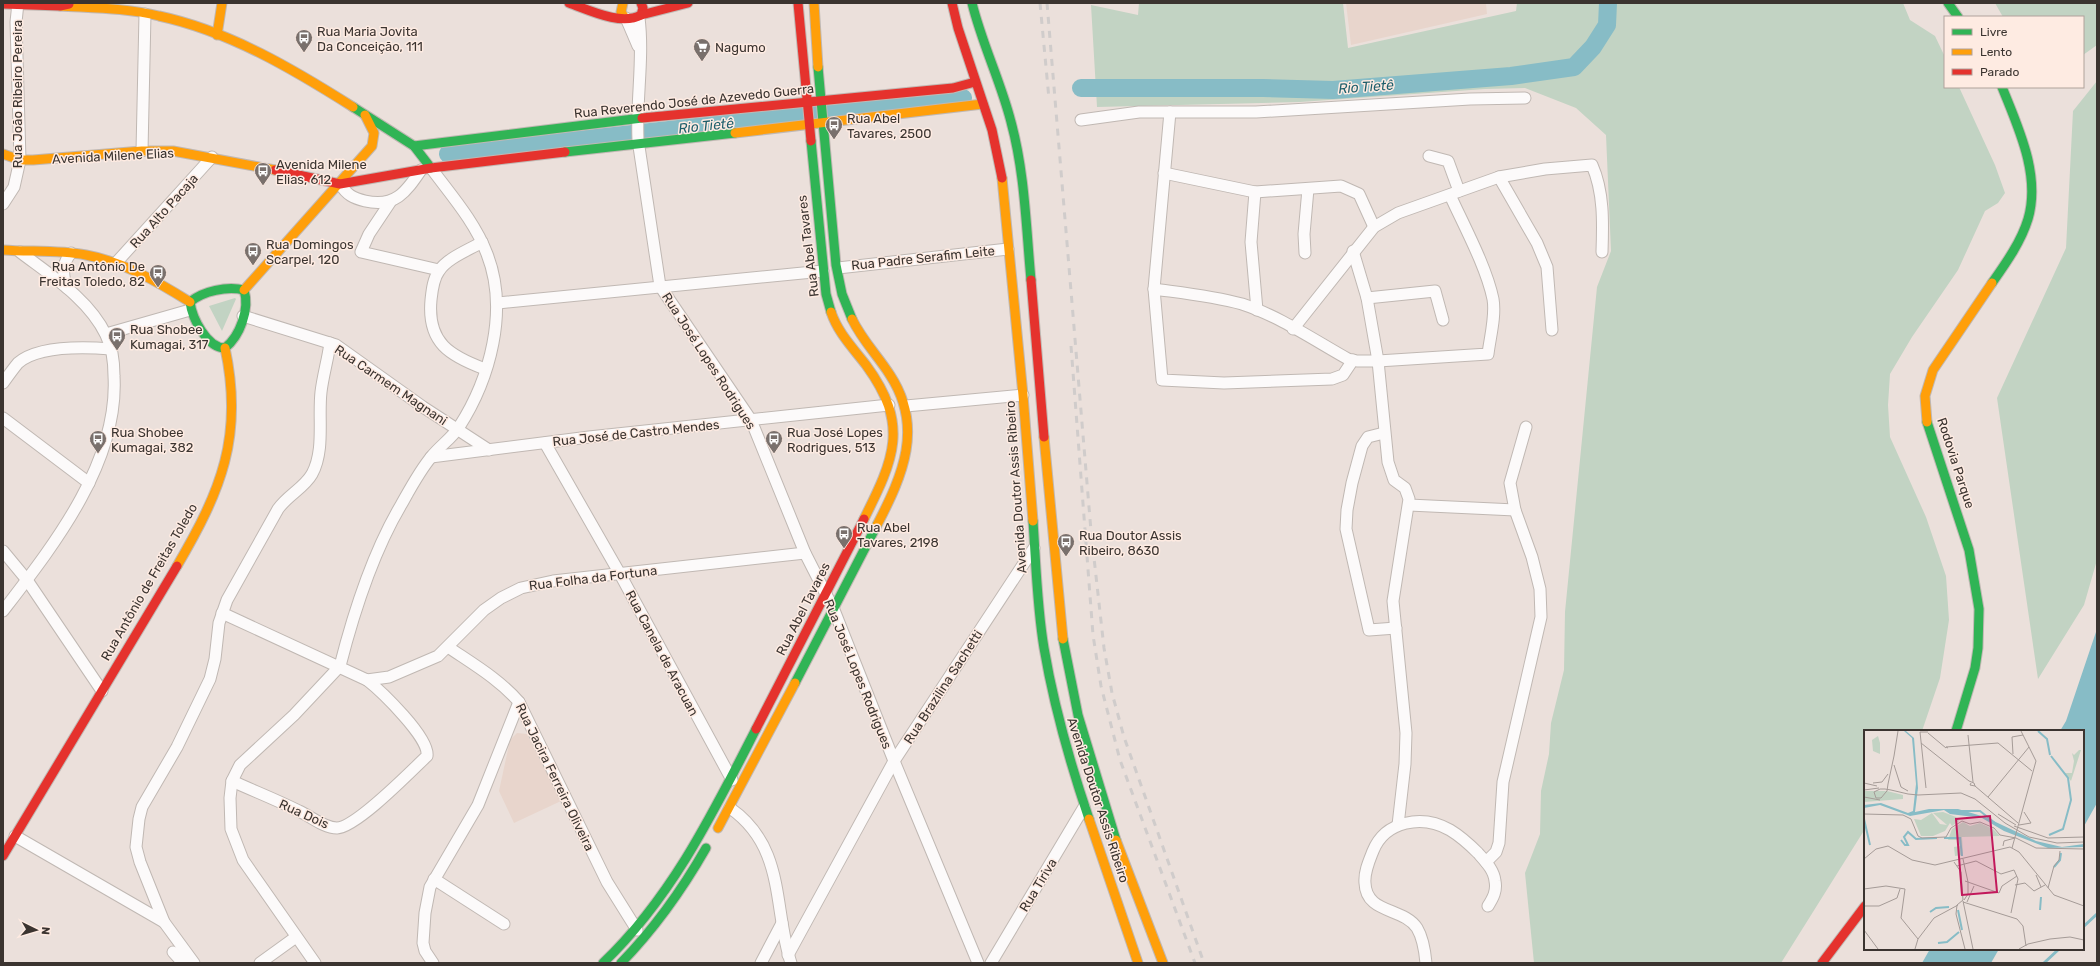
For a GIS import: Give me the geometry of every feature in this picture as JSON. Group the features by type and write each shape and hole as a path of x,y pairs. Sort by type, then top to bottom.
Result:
{"street":[{"path":"60,6 78,3"},
{"path":"217,35 222,3"},
{"path":"569,3 593,12 631,20 640,16 688,3"},
{"path":"623,3 621,12 626,18"},
{"path":"640,16 643,8 641,3"},
{"path":"664,3 678,5"},
{"name":"Rua Abel Tavares","path":"603,963 637,930 680,871 732,780 888,471 895,445 895,431 889,405 876,378 837,328 827,299 822,271 798,3"},
{"name":"Rua Abel Tavares","path":"621,963 660,922 685,885 730,808 834,610 900,478 908,444 908,420 906,406 885,367 854,323 843,296 838,268 823,121 814,3"},
{"name":"Avenida Doutor Assis Ribeiro","path":"952,3 976,82 994,100 1014,128 1022,187 1061,629 1068,670 1076,711 1096,783 1148,928 1163,963"},
{"path":"439,270 361,252 376,223 391,201 408,189 426,169 638,142 994,100 981,35 972,3"},
{"path":"1948,3 1957,16"},
{"path":"3,4 60,6 171,18 261,52 283,64 414,146 426,169 469,220 482,242 494,276 498,302 496,324 486,369 471,407 457,430 431,457 400,506 383,538 351,622 340,666 294,715 246,758 234,773 229,814 236,846 253,875 315,963"},
{"name":"Rua João Ribeiro Pereira","path":"3,204 14,187 20,160 16,22 18,4"},
{"path":"142,151 145,14"},
{"name":"Rua José Lopes Rodrigues","path":"640,16 641,52 637,120 638,142 660,286 751,420 805,553 834,610 894,761 978,963"},
{"name":"Rua José Lopes Rodrigues","path":"626,18 641,52"},
{"name":"Rua Reverendo José de Azevedo Guerra","path":"414,146 637,120 808,104 952,88 976,82"},
{"name":"Rodovia Parque","path":"1956,730 1975,668 1978,646 1977,584 1959,514 1928,428 1925,396 1929,380 1942,356 2012,252 2028,216 2031,204 2030,176 2022,140 2002,88"},
{"path":"1081,120 1139,112 1256,112 1470,99 1525,98"},
{"name":"Avenida Doutor Assis Ribeiro","path":"994,100 997,151 1002,178 1044,647 1055,705 1071,766 1138,963"},
{"path":"1170,112 1154,289 1162,380 1224,383 1332,379 1343,375 1353,360"},
{"path":"244,290 275,253 340,184 372,146 375,139 374,130 364,114"},
{"name":"Avenida Milene Elias","path":"3,154 20,160 53,159 142,151 172,151 212,157 340,184 426,169"},
{"path":"1154,289 1196,294 1242,304 1257,310 1353,360 1378,361 1488,354 1492,326 1493,300 1454,193 1448,161 1428,156"},
{"name":"Rua Alto Pacaja","path":"114,264 212,157"},
{"path":"1293,329 1374,227 1398,213 1499,177 1545,169 1592,165 1597,177 1601,199 1603,228 1602,252"},
{"path":"1164,173 1255,192 1341,186 1359,194 1374,227"},
{"path":"1499,177 1537,243 1547,267 1552,330"},
{"path":"340,184 345,192 353,198 377,202 391,201"},
{"path":"1305,254 1304,234 1308,188"},
{"path":"1255,192 1251,242 1257,310"},
{"path":"482,242 439,270 434,280 430,308 436,336 453,355 486,369"},
{"name":"Rua Padre Serafim Leite","path":"838,268 1008,249"},
{"path":"3,250 20,252 71,253 114,264 158,282 190,306 213,344 217,347 225,348 232,342 243,316 247,299 244,290"},
{"path":"1354,251 1367,298 1378,361 1384,433 1390,470 1394,480 1407,492 1409,505 1393,601 1406,734 1405,764 1398,825"},
{"path":"3,611 53,544 75,510 100,455 113,409 115,390 111,349 106,334 86,307 67,288 20,252"},
{"path":"67,288 63,278 63,266 71,253"},
{"path":"498,302 822,271"},
{"path":"106,334 190,306 197,296 233,288 244,290"},
{"path":"1367,298 1435,291 1443,320"},
{"name":"Rua Carmem Magnani","path":"243,316 330,343 457,430 489,450"},
{"path":"194,963 164,922 140,862 136,847 139,819 142,807 177,747 210,679 214,668 222,613 230,593 278,509 306,482 316,466 319,446 319,413 321,392 330,343"},
{"name":"Rua Antônio de Freitas Toledo","path":"3,856 193,535 217,484 230,442 233,423 233,392 225,348"},
{"path":"3,383 18,363 30,356 48,350 111,349"},
{"path":"906,406 1022,395"},
{"name":"Rua José de Castro Mendes","path":"431,457 889,405"},
{"path":"3,418 88,483"},
{"path":"1486,862 1496,852 1500,843 1503,782 1541,617 1541,596 1537,576 1515,510 1510,482 1526,426"},
{"path":"1384,433 1368,436 1362,446 1352,483 1347,510 1346,529 1369,630 1396,628"},
{"name":"Rua Canela de Aracuan","path":"545,443 620,574 732,780"},
{"path":"1409,505 1515,510"},
{"name":"Rua Brazilina Sachetti","path":"790,959 894,761 1034,548"},
{"path":"3,550 27,580 102,691"},
{"name":"Rua Folha da Fortuna","path":"368,680 388,677 418,666 438,656 484,610 521,588 553,581 805,553"},
{"path":"222,613 368,680"},
{"name":"Rua Jacira Ferreira Oliveira","path":"448,647 500,683 519,702 607,882 637,930"},
{"name":"Rua Dois","path":"232,781 298,810 326,826 340,828 347,825 388,793 427,756 425,745 407,721 385,694 368,680"},
{"path":"433,963 425,951 422,931 427,897 434,879 478,805 519,702"},
{"name":"Rua Tiriva","path":"991,963 1084,806"},
{"path":"730,808 747,824 767,855 776,878 782,923 790,959"},
{"path":"1426,963 1422,941 1417,928 1405,918 1376,905 1370,900 1365,889 1366,872 1376,843 1383,834 1398,825 1417,822 1443,827 1469,844 1486,862 1495,879 1495,895 1488,906"},
{"path":"15,836 164,922"},
{"path":"434,879 504,924"},
{"path":"1822,963 1864,907"},
{"path":"761,963 782,923"},
{"path":"260,963 296,937"},
{"path":"173,952 182,963"}],"shaded area":[{"path":"1346,3 1486,3 1487,14 1351,45"},
{"path":"517,733 527,734 561,801 514,823 499,791 510,740"}],"green space":[{"path":"1139,3 1343,3 1348,48 1516,11 1517,3 1903,3 1910,20 1935,36 1944,55 1944,88 1959,88 1995,165 2005,193 1998,203 1985,211 1958,270 1912,337 1890,374 1888,405 1890,437 1926,517 1946,576 1949,620 1940,678 1922,730 1864,730 1864,831 1781,963 1534,963 1525,873 1540,834 1541,791 1549,754 1551,723 1564,670 1565,612 1597,287 1611,251 1606,135 1576,108 1525,88 1485,89 1300,102 1097,107 1091,5 1138,15"},
{"path":"1995,3 2097,3 2097,45 2084,54 2084,16 2002,16"},
{"path":"2097,81 2097,560 2084,605 2038,679 1997,398 2066,248 2073,111"},
{"path":"235,298 236,299 222,331 209,306"}],"water":[{"path":"2097,629 2097,803 2084,826 2084,730 2061,730 2066,721"},
{"path":"1929,950 1998,950 1991,963 1922,963"}],"waterway":[{"name":"Rio Tietê","path":"1081,88 1263,88 1333,90 1511,76 1574,67 1593,47 1607,25 1608,3"},
{"name":"Rio Tietê","path":"448,154 963,98"},
{"path":"2084,926 2097,914"},
{"path":"2044,963 2058,950"}],"railway":[{"path":"1040,3 1049,99"},
{"path":"1047,3 1091,531 1104,648 1112,693 1124,737 1204,963"},
{"path":"1071,346 1093,635 1101,686 1120,760 1195,963"}],"traffic: fast":[{"path":"972,3 1007,107 1016,141 1022,180 1031,280"},
{"path":"1948,3 1957,16"},
{"path":"818,67 836,265 842,294 852,319"},
{"path":"1992,283 2008,260 2025,228 2031,202 2032,185 2030,168 2021,135 2002,88"},
{"path":"353,107 414,146 431,168"},
{"path":"414,146 642,118"},
{"path":"565,152 735,133"},
{"path":"811,141 826,294 831,312"},
{"path":"190,302 195,298 216,290 244,290"},
{"path":"225,348 235,337 245,314 246,297 244,290"},
{"path":"190,302 197,324 207,338 218,347 225,348"},
{"path":"1927,422 1969,550 1979,609 1978,648 1975,668 1956,730"},
{"path":"1033,521 1040,617 1048,670 1063,735 1089,819"},
{"path":"795,683 877,525"},
{"path":"1063,639 1078,715 1116,840"},
{"path":"603,963 628,937 650,910 689,853 724,792 756,729"},
{"path":"621,963 657,922 687,879 706,848"}],"traffic: slow":[{"path":"217,35 222,3"},
{"path":"623,3 621,12 625,18"},
{"path":"814,3 818,67"},
{"path":"60,6 135,11 159,16 210,31 235,41 284,65 353,107"},
{"path":"735,133 983,104"},
{"path":"244,290 372,146 374,133 365,115"},
{"path":"3,154 20,160 33,160 142,151 173,151 275,170"},
{"path":"1002,178 1023,395 1033,521"},
{"path":"3,250 66,252 100,258 114,262 140,274 166,287 190,302"},
{"path":"1927,422 1925,396 1933,370 1992,283"},
{"path":"831,312 842,334 880,386 893,424 893,442 889,460 875,498 864,519"},
{"path":"852,319 860,334 890,375 900,394 906,413 908,432 902,469 895,488 877,525"},
{"path":"177,566 206,513 217,487 225,462 230,436 232,409 230,380 225,348"},
{"path":"1044,437 1063,639"},
{"path":"718,828 795,683"},
{"path":"1089,819 1138,963"},
{"path":"1116,840 1163,963"}],"traffic: jam":[{"path":"569,3 605,16 624,19 641,15 643,8 641,3"},
{"path":"641,15 688,3"},
{"path":"798,3 811,141"},
{"path":"952,3 958,28 992,130 1002,178"},
{"path":"3,4 60,6 69,4"},
{"path":"642,118 953,88 975,82"},
{"path":"275,170 340,184 431,168 565,152"},
{"path":"1031,280 1044,437"},
{"path":"756,729 864,519"},
{"path":"3,856 177,566"},
{"path":"1822,963 1864,907"}],"place":[{"name":"Rua Maria Jovita Da Conceição, 111","path":"304,53"},
{"name":"Nagumo","path":"702,62"},
{"name":"Rua Abel Tavares, 2500","path":"834,140"},
{"name":"Avenida Milene Elias, 612","path":"263,186"},
{"name":"Rua Domingos Scarpel, 120","path":"253,266"},
{"name":"Rua Antônio De Freitas Toledo, 82","path":"158,288"},
{"name":"Rua Shobee Kumagai, 317","path":"117,351"},
{"name":"Rua Shobee Kumagai, 382","path":"98,454"},
{"name":"Rua José Lopes Rodrigues, 513","path":"774,454"},
{"name":"Rua Abel Tavares, 2198","path":"844,549"},
{"name":"Rua Doutor Assis Ribeiro, 8630","path":"1066,557"}]}
